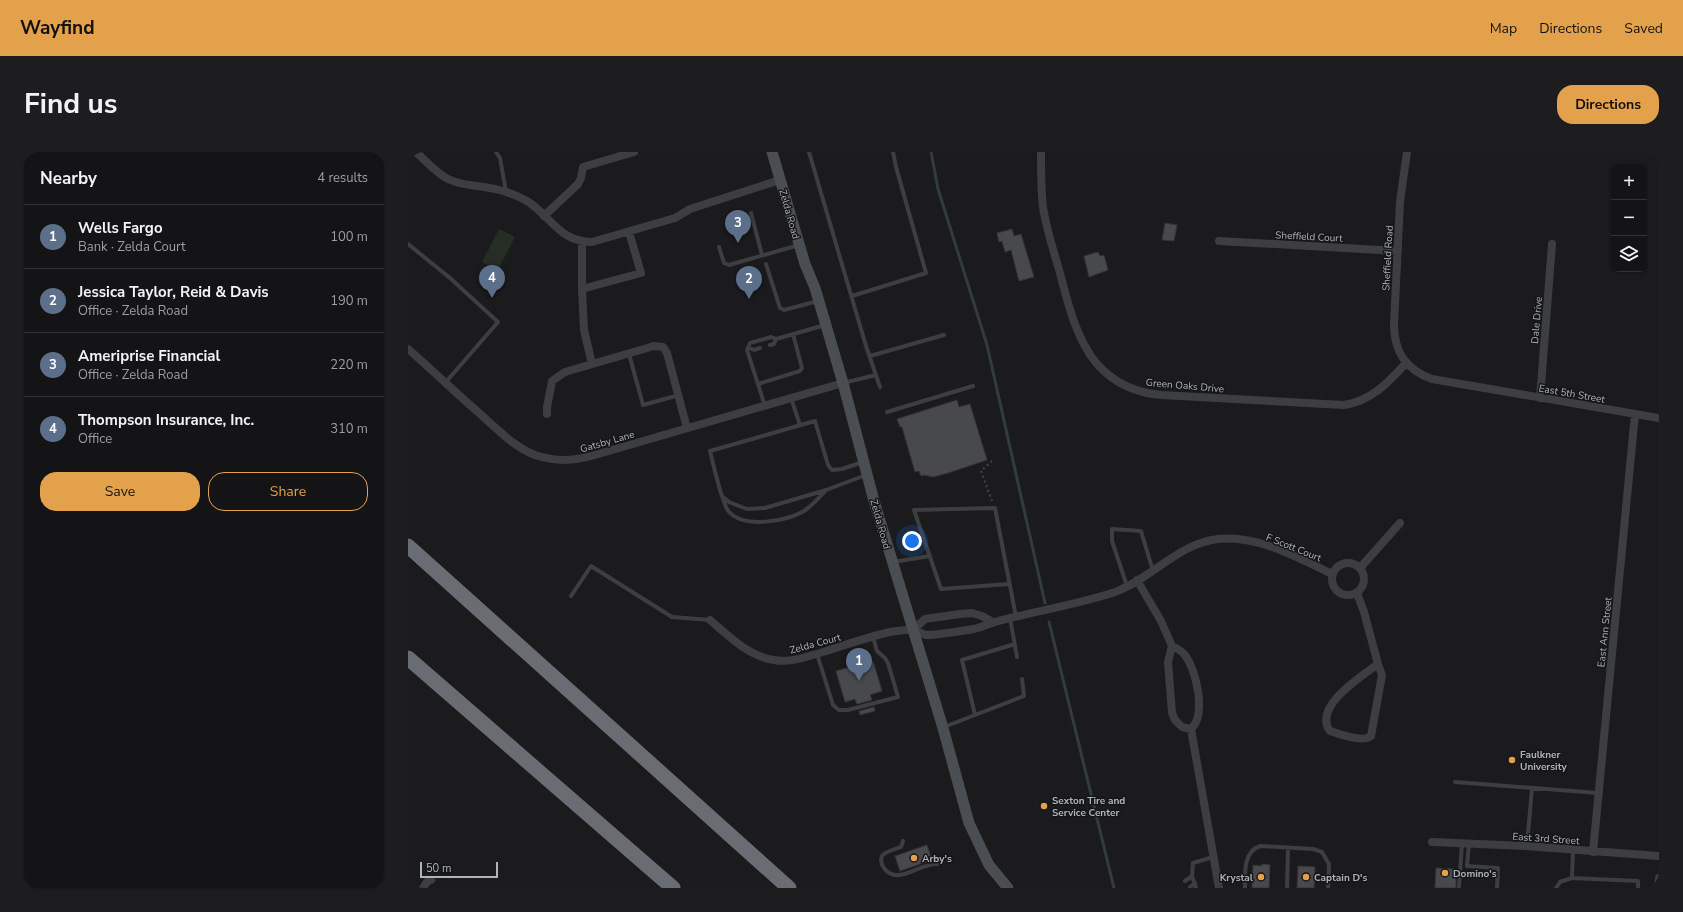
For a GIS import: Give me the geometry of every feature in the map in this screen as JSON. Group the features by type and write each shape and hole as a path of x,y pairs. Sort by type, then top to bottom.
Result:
{"highway":[{"path":"408,546 789,888"},
{"path":"408,658 673,888"}],"main road":[{"name":"Zelda Road","path":"772,152 799,245 826,325 867,475 943,728 969,823 989,865 1008,888"}],"street":[{"path":"416,152 433,168 448,179 463,184 486,187 506,192 529,203 564,235 582,242 592,242 675,218 690,209 780,180"},
{"path":"544,216 578,184 583,167 634,152"},
{"name":"Green Oaks Drive","path":"1041,152 1043,207 1067,298 1080,335 1087,350 1098,364 1126,386 1142,392 1161,395 1344,405 1371,396 1406,363"},
{"name":"Sheffield Road","path":"1406,363 1397,348 1394,336 1400,202 1407,152"},
{"path":"582,289 641,273 629,232"},
{"name":"Sheffield Court","path":"1219,241 1398,251"},
{"path":"582,242 584,330 592,364"},
{"name":"Dale Drive","path":"1540,398 1552,244"},
{"path":"547,414 552,381 565,372 654,346 663,347 667,353 687,428"},
{"name":"Gatsby Lane","path":"408,349 500,431 524,450 553,460 570,461 579,459 843,383"},
{"name":"East 5th Street","path":"1406,363 1417,372 1432,379 1659,418"},
{"name":"East Ann Street","path":"1593,852 1634,414"},
{"path":"1360,568 1400,523"},
{"name":"F Scott Court","path":"913,630 926,635 974,629 993,622 1044,611 1104,595 1127,586 1153,572 1175,556 1194,546 1204,542 1226,539 1263,545 1290,554 1332,574"},
{"path":"1352,563 1360,568 1364,579 1360,589 1357,592 1346,595 1336,591 1331,581 1332,574 1337,566 1352,563"},
{"path":"1137,580 1161,621 1172,646 1184,653 1194,676 1198,694 1199,715 1196,725 1191,729"},
{"path":"1357,592 1382,675 1371,736 1369,738 1362,739 1330,731 1326,724 1326,718 1329,708 1334,700 1378,664"},
{"path":"913,630 925,619 960,614 972,613 993,622"},
{"name":"Zelda Court","path":"710,620 746,650 765,658 781,661 795,660 891,632 913,630"},
{"path":"1172,646 1168,662 1172,712 1175,720 1182,727 1191,729"},
{"path":"1191,729 1219,888"},
{"name":"East 3rd Street","path":"1432,842 1659,856"},
{"path":"1658,888 1659,878"},
{"path":"423,888 424,885 431,880"}],"lane":[{"path":"496,152 500,158 506,192"},
{"path":"809,152 880,387"},
{"path":"852,296 926,274 893,152"},
{"path":"752,213 762,255"},
{"path":"408,244 450,278 498,322 445,383"},
{"path":"719,247 724,263 729,265 799,245"},
{"path":"766,264 780,308 784,310 818,301"},
{"path":"770,345 774,344 776,339 826,325"},
{"path":"758,384 800,371 802,368 792,334"},
{"path":"870,356 944,335"},
{"path":"765,406 747,350 750,343 771,336 776,339"},
{"path":"749,348 754,350 760,348"},
{"path":"629,354 643,405 679,395"},
{"path":"843,383 876,375"},
{"path":"886,412 973,386"},
{"path":"791,398 800,425"},
{"path":"826,490 812,505 802,512 775,521 753,521 735,516 726,507 710,451 815,421 828,465 835,470 864,462"},
{"path":"723,496 730,502 739,506 756,509 765,508 826,490 867,475"},
{"path":"1009,584 941,589 914,510 995,508 1009,584 1017,657"},
{"path":"1127,586 1112,541 1112,529 1141,531 1153,572"},
{"path":"893,562 930,556"},
{"path":"571,596 591,566 672,617 710,620"},
{"path":"817,654 833,705 839,710 898,697 886,658 877,650 873,637"},
{"path":"975,715 962,660 1015,644"},
{"path":"943,728 1024,696 1022,680"},
{"path":"1455,782 1598,793"},
{"path":"1528,834 1532,788"},
{"path":"903,841 901,846 884,853 882,857 882,866 888,873 898,876 932,863 938,864"},
{"path":"1459,888 1465,843"},
{"path":"1465,843 1467,866 1498,868 1497,888"},
{"path":"1245,888 1248,855 1252,849 1260,846 1313,849 1322,852 1329,864 1328,888"},
{"path":"1287,888 1288,848"},
{"path":"1572,878 1573,850"},
{"path":"1190,888 1195,886 1192,876 1193,863 1213,857"},
{"path":"1184,881 1192,876"},
{"path":"1556,888 1560,882 1572,878 1638,881 1638,888"}],"path":[{"path":"992,461 981,471 995,508"}],"shaded area":[{"path":"499,229 515,237 498,270 482,262"}],"building":[{"path":"1165,223 1177,225 1174,241 1162,240"},
{"path":"1012,229 1014,236 1021,234 1034,277 1019,281 1011,250 1005,252 1002,241 999,242 997,233"},
{"path":"1098,252 1100,256 1104,255 1108,270 1089,277 1084,256"},
{"path":"957,400 959,407 970,404 987,460 933,477 924,475 921,476 919,471 915,472 902,427 900,427 897,419"},
{"path":"873,661 882,691 870,695 872,700 857,704 855,699 845,702 836,671"},
{"path":"874,707 875,711 860,715 859,711"},
{"path":"927,845 932,860 900,871 895,856"},
{"name":"Krystal","path":"1262,864 1270,865 1269,888 1252,888 1253,865 1262,866"},
{"name":"Captain D's","path":"1298,866 1315,867 1314,888 1297,888"},
{"name":"Domino's","path":"1436,868 1454,869 1453,878 1456,878 1456,888 1435,888"}],"waterway":[{"path":"931,152 938,189 987,345 1045,603"},
{"path":"1049,622 1114,888"}],"place":[{"name":"Ameriprise Financial","path":"738,243"},
{"name":"Thompson Insurance, Inc.","path":"492,298"},
{"name":"Jessica Taylor, Reid & Davis","path":"749,299"},
{"name":"Wells Fargo","path":"859,681"},
{"name":"Faulkner University","path":"1512,760"},
{"name":"Sexton Tire and Service Center","path":"1044,806"},
{"name":"Arby's","path":"914,858"},
{"name":"Domino's","path":"1445,873"},
{"name":"Krystal","path":"1261,877"},
{"name":"Captain D's","path":"1306,877"}]}
